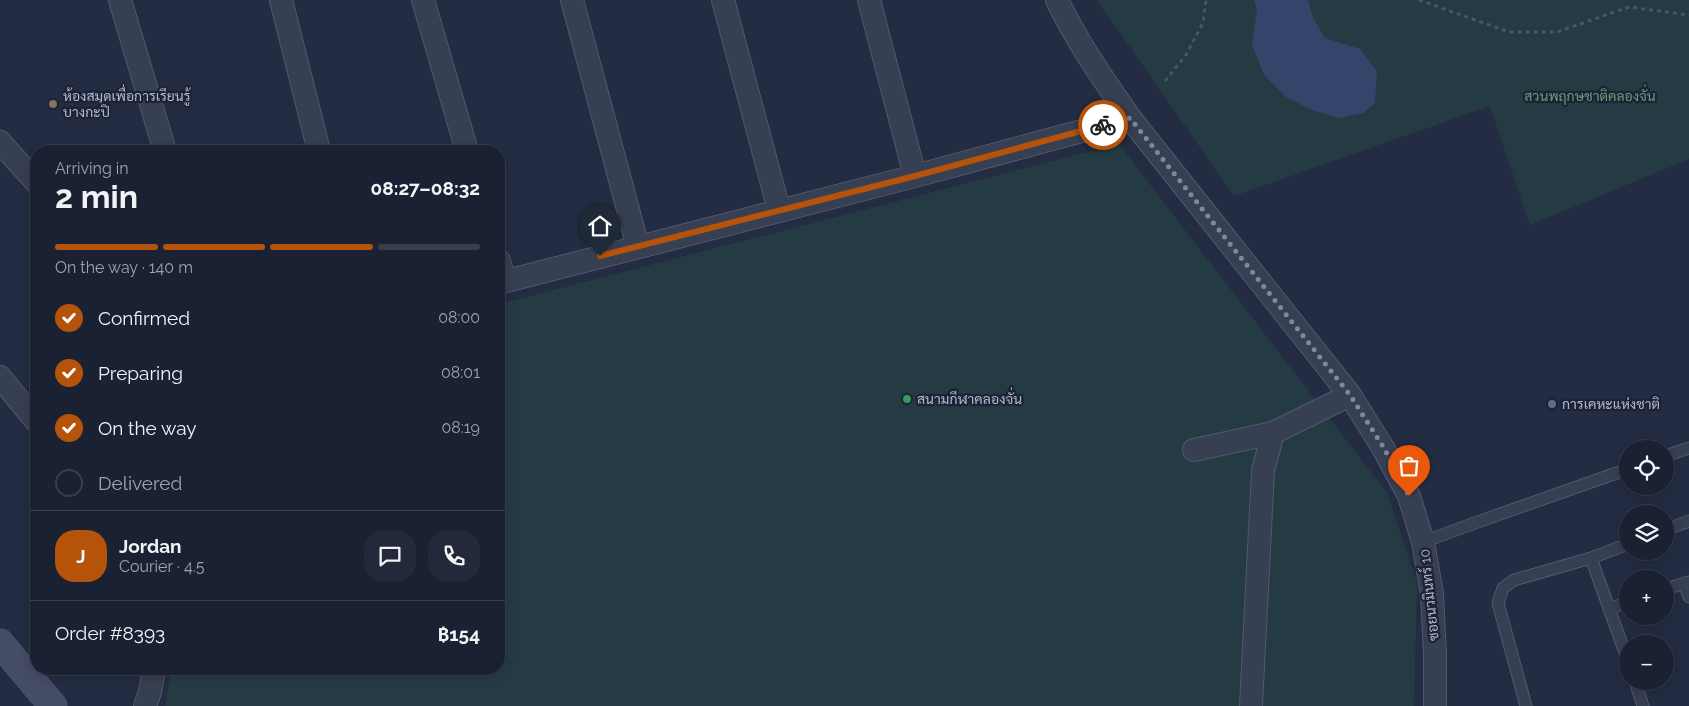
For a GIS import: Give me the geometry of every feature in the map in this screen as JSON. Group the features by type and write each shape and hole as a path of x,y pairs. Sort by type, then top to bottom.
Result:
{"main road":[{"path":"0,644 52,706"}],"street":[{"path":"120,0 163,145"},
{"path":"281,0 317,145"},
{"path":"423,0 465,145"},
{"path":"572,0 638,247"},
{"path":"723,0 779,210"},
{"path":"869,0 915,176"},
{"name":"ซอยนวมินทร์ 10","path":"1057,0 1068,23 1098,72 1130,118 1350,395 1384,448 1409,496 1423,542 1432,594 1435,706"},
{"path":"505,274 638,247 915,176 1130,118"},
{"path":"0,142 30,175"},
{"path":"0,377 30,414"},
{"path":"1194,450 1272,433 1350,395"},
{"path":"1251,706 1263,470 1272,433"},
{"path":"145,706 153,675"}],"lane":[{"path":"1674,453 1689,448"},
{"path":"1423,542 1619,472"},
{"path":"1674,527 1689,521"},
{"path":"1526,706 1498,603 1503,588 1514,580 1591,558 1619,547"},
{"path":"1591,558 1619,636"},
{"path":"1674,587 1687,582 1689,597"},
{"path":"1609,609 1619,605"},
{"path":"1638,690 1644,706"}],"path":[{"path":"1165,81 1186,55 1203,23 1206,0"},
{"path":"1419,0 1509,32 1557,32 1630,7 1689,15"}],"green space":[{"name":"สวนพฤกษชาติคลองจั่น","path":"1097,0 1689,0 1689,159 1530,225 1490,106 1234,196"},
{"name":"สนามกีฬาคลองจั่น","path":"1119,144 1387,493 1417,583 1414,706 165,706 170,675 505,675 505,302"}],"water":[{"path":"1254,0 1308,0 1313,18 1325,38 1360,49 1377,71 1375,103 1363,113 1339,118 1312,110 1286,97 1264,75 1252,44 1257,10"}],"way so far":[{"path":"1103,125 1130,118 1350,395 1384,448 1409,496"}],"place":[{"name":"ห้องสมุดเพื่อการเรียนรู้ บางกะปิ","path":"53,104"},
{"name":"สนามกีฬาคลองจั่น","path":"907,399"},
{"name":"การเคหะแห่งชาติ","path":"1552,404"}],"route":[{"path":"600,256 915,176 1103,125"}]}
